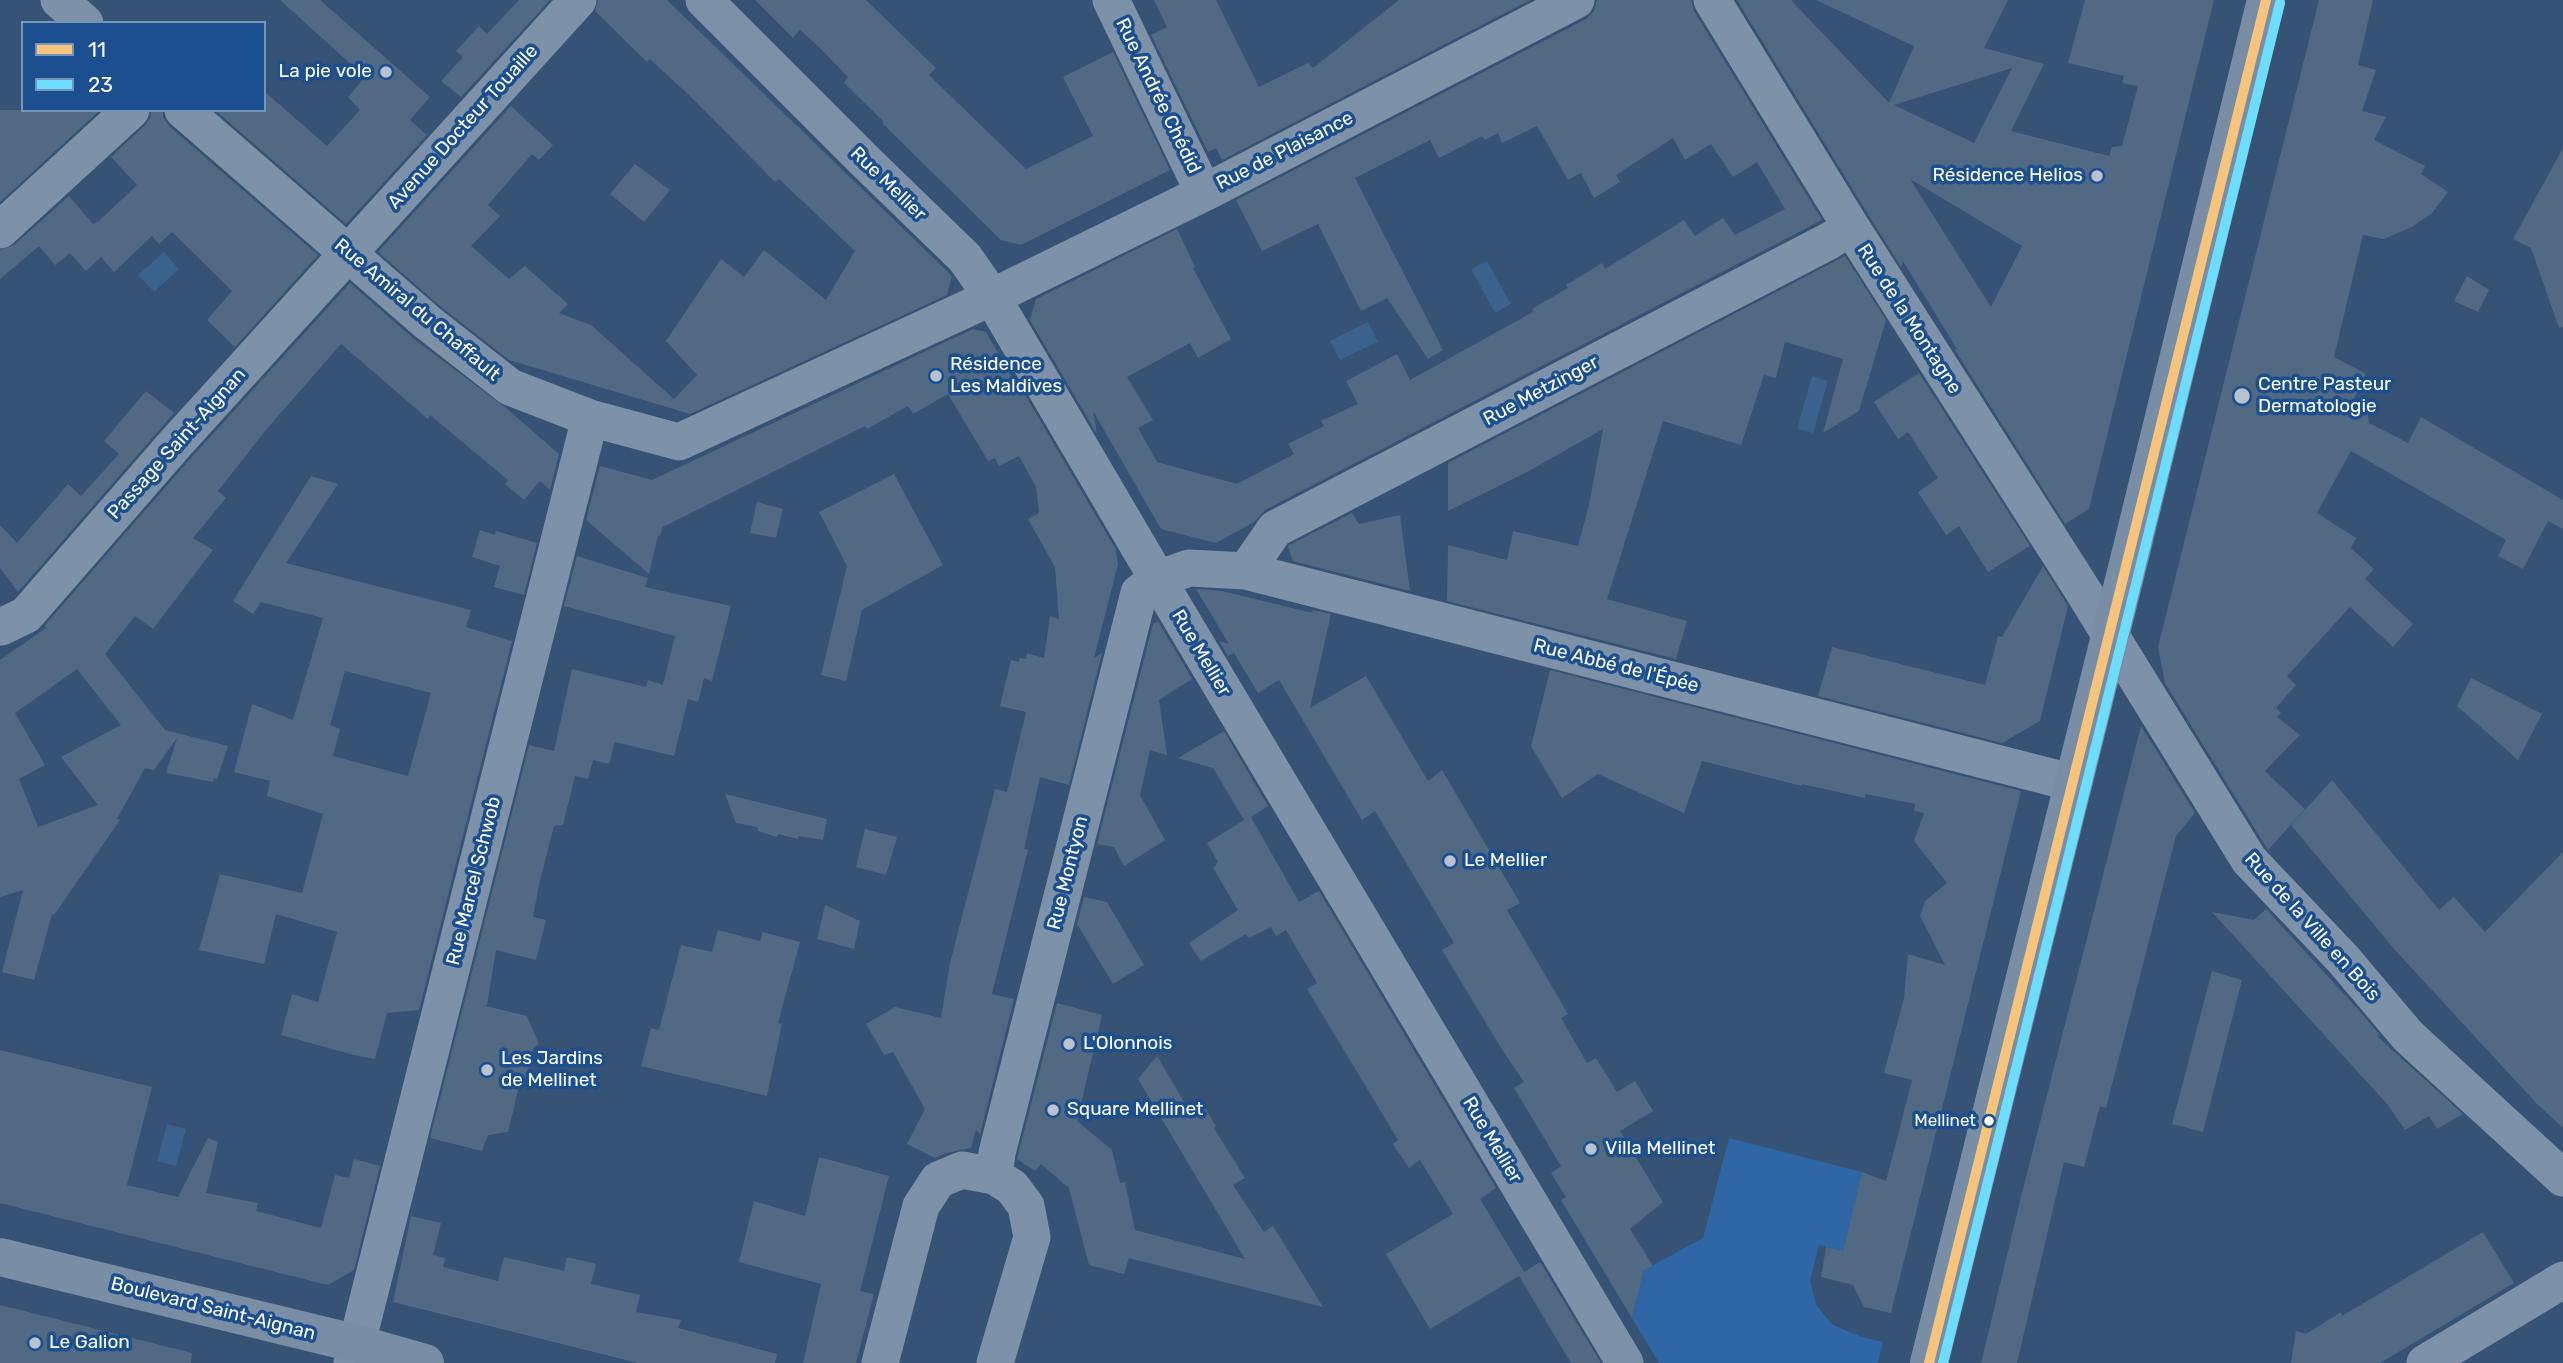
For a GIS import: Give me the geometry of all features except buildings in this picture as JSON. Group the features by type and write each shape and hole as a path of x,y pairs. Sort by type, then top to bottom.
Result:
{"street":[{"path":"59,0 83,21"},
{"name":"Avenue Docteur Touaille","path":"349,254 578,0"},
{"name":"Rue Mellier","path":"704,0 965,258 992,297 1625,1363"},
{"name":"Rue Andrée Chédid","path":"1111,0 1204,193"},
{"name":"Rue de Plaisance","path":"992,297 1204,193 1576,0"},
{"name":"Rue de la Montagne","path":"1712,0 1851,228 2111,635"},
{"path":"1929,1363 2266,0"},
{"path":"0,230 129,112"},
{"name":"Rue Amiral du Chaffault","path":"185,112 427,322 510,387 590,418 679,442 992,297"},
{"name":"Rue Metzinger","path":"1246,571 1275,529 1851,228"},
{"name":"Passage Saint-Aignan","path":"0,627 26,615 175,444 349,254"},
{"name":"Rue Marcel Schwob","path":"355,1354 590,418"},
{"name":"Rue Abbé de l'Épée","path":"1158,579 1189,568 1246,571 2074,783"},
{"name":"Rue Montyon","path":"994,1176 997,1153 1139,593 1158,579"},
{"name":"Rue de la Ville en Bois","path":"2111,635 2249,860 2343,959 2408,1036 2563,1178"},
{"path":"880,1363 921,1206 938,1180 962,1170 994,1176 1012,1187 1026,1206 1032,1237 995,1363"},
{"name":"Boulevard Saint-Aignan","path":"0,1257 355,1354 425,1363"},
{"path":"2426,1363 2563,1280"}],"shaded area":[{"path":"164,252 179,269 154,292 138,275"},
{"path":"1487,261 1511,304 1495,313 1471,269"},
{"path":"1368,322 1378,342 1340,360 1330,341"},
{"path":"1812,376 1828,381 1813,433 1797,429"},
{"path":"167,1124 186,1129 176,1166 157,1161"},
{"path":"1729,1138 1862,1172 1843,1251 1819,1245 1810,1281 1816,1305 1833,1325 1883,1342 1878,1363 1659,1363 1632,1318 1644,1270 1703,1238"}],"transit line":[{"name":"11","path":"1929,1363 2266,0"},
{"name":"23","path":"1943,1363 2280,3"}],"place":[{"name":"La pie vole","path":"386,72"},
{"name":"Résidence Helios","path":"2097,176"},
{"name":"Résidence Les Maldives","path":"936,376"},
{"name":"Centre Pasteur Dermatologie","path":"2242,396"},
{"name":"Le Mellier","path":"1450,861"},
{"name":"L'Olonnois","path":"1069,1044"},
{"name":"Les Jardins de Mellinet","path":"487,1070"},
{"name":"Square Mellinet","path":"1053,1110"},
{"name":"Mellinet","path":"1989,1121"},
{"name":"Villa Mellinet","path":"1591,1149"},
{"name":"Le Galion","path":"35,1343"}]}
